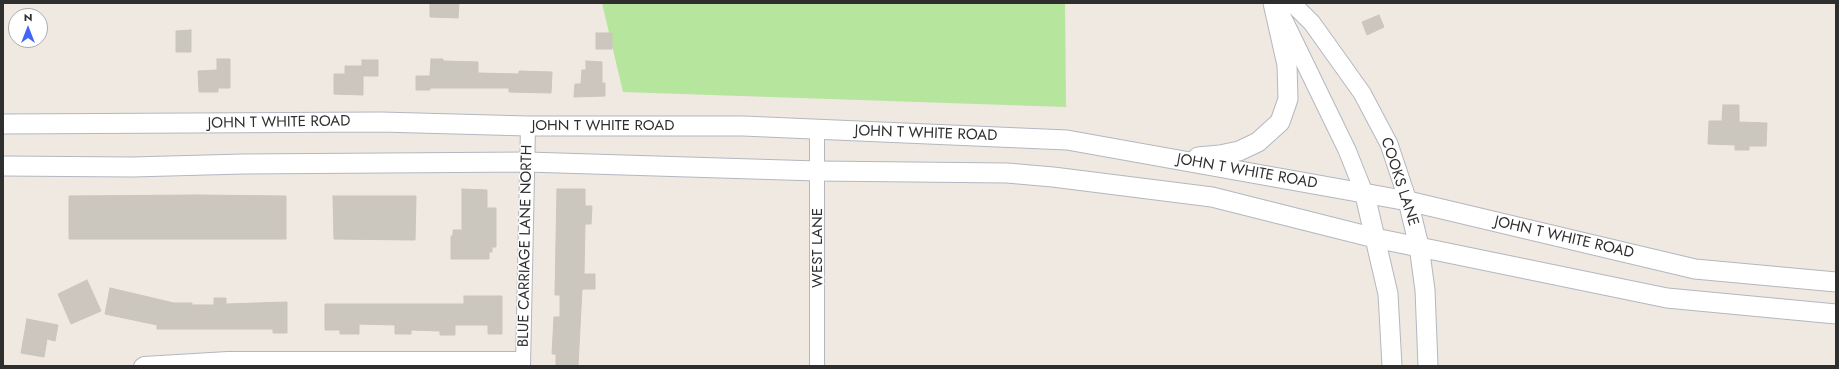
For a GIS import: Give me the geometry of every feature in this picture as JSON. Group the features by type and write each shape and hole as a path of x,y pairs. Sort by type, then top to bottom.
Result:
{"main road":[{"path":"1172,159 1220,155 1239,151 1258,142 1280,122 1288,98 1287,65 1274,3"},
{"name":"JOHN T WHITE ROAD","path":"3,124 381,122 528,126 735,126 1067,140 1341,188 1365,195 1408,201 1695,269 1836,282"},
{"name":"JOHN T WHITE ROAD","path":"3,166 132,167 243,164 528,162 817,171 1007,173 1054,177 1212,197 1375,238 1667,298 1836,314"},
{"path":"1365,195 1388,294 1392,366"},
{"name":"COOKS LANE","path":"1408,201 1419,246 1425,290 1428,366"}],"street":[{"path":"1274,3 1347,150 1365,195"},
{"name":"COOKS LANE","path":"1292,3 1312,23 1362,93 1389,144 1408,201"},
{"name":"BLUE CARRIAGE LANE NORTH","path":"523,363 528,126"},
{"name":"WEST LANE","path":"817,129 817,366"},
{"path":"140,366 144,364 228,359 523,363"}],"green space":[{"path":"602,3 1065,3 1066,107 623,92"}],"building":[{"path":"430,3 459,3 458,18 430,17"},
{"path":"1379,15 1384,27 1367,35 1362,22"},
{"path":"191,30 191,52 176,52 176,31"},
{"path":"596,33 612,33 612,49 596,49"},
{"path":"217,59 230,59 230,88 218,88 218,92 199,92 198,71 217,70"},
{"path":"431,59 443,59 443,61 478,62 478,73 519,74 519,71 552,72 551,93 509,92 509,88 430,88 430,90 416,90 416,76 430,76"},
{"path":"362,60 378,60 378,76 363,76 363,95 334,94 334,74 345,74 345,66 362,66"},
{"path":"586,61 602,62 602,83 605,83 605,96 574,97 575,84 581,84 582,70 586,70"},
{"path":"1723,105 1739,105 1739,122 1767,123 1766,146 1749,146 1749,150 1735,150 1735,145 1708,144 1709,121 1722,121"},
{"path":"462,189 487,190 487,208 496,208 496,247 492,247 492,252 489,252 489,259 451,259 451,236 453,236 453,230 462,230"},
{"path":"557,189 585,189 585,206 592,206 591,224 585,224 584,274 595,274 595,289 582,289 578,366 556,366 556,354 552,354 554,317 560,317 560,295 555,295"},
{"path":"69,196 286,196 286,239 69,239"},
{"path":"333,196 416,196 415,240 334,239"},
{"path":"87,280 101,311 71,324 58,294"},
{"path":"110,288 174,303 192,303 192,305 214,305 214,298 226,298 226,304 287,302 287,333 273,333 273,329 157,329 157,325 105,314"},
{"path":"464,296 502,296 502,334 488,334 488,325 455,325 455,335 440,335 440,331 411,330 411,334 395,334 395,325 359,324 359,334 340,334 340,330 325,330 325,304 464,304"},
{"path":"27,319 58,325 55,341 47,339 44,357 21,353"}]}
